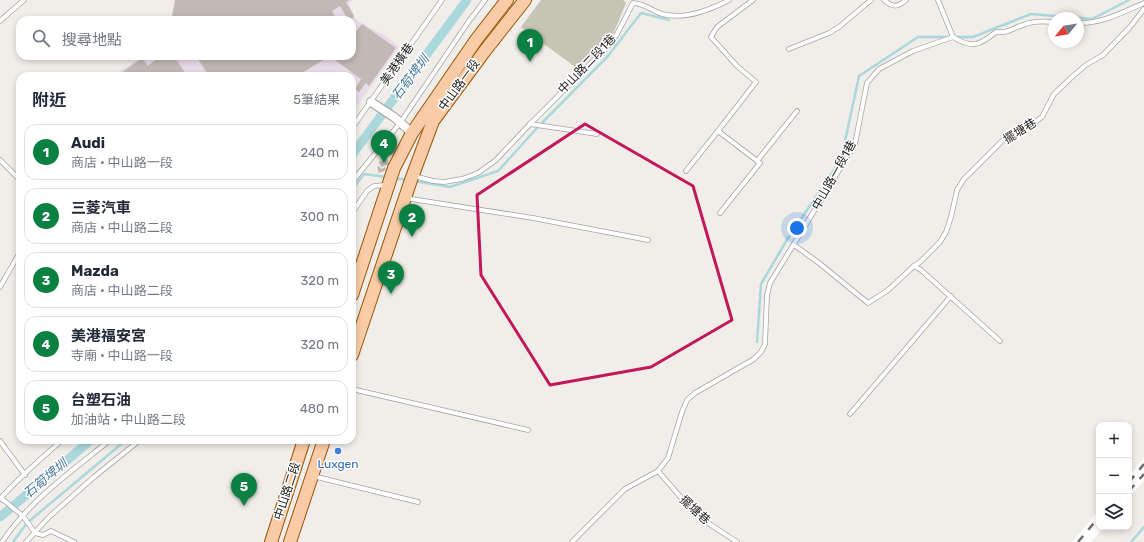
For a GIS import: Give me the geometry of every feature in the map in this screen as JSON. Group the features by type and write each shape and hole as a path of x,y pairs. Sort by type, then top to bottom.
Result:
{"main road":[{"name":"中山路一段","path":"388,185 394,168 412,133 476,40 507,0"},
{"name":"中山路一段","path":"405,198 433,121 525,0"},
{"path":"356,283 388,185"},
{"path":"356,343 405,198"},
{"name":"中山路二段","path":"270,542 303,444"},
{"name":"中山路二段","path":"290,542 323,444"}],"street":[{"path":"371,102 397,120 412,133"}],"lane":[{"path":"0,21 24,0"},
{"name":"美港橫巷","path":"356,123 442,0"},
{"path":"356,176 485,0"},
{"name":"中山路二段1巷","path":"412,178 444,182 462,179 478,173 496,160 608,46 617,34 633,3 638,3 663,14 678,16 718,6 729,0"},
{"path":"686,171 756,82 737,66 712,37 717,27 754,0"},
{"path":"789,49 829,33 839,27 871,0"},
{"path":"884,0 891,6 897,6 906,0"},
{"path":"938,0 953,37 967,44 975,45 985,41 996,32 1006,33 1024,24 1048,22"},
{"path":"1084,23 1110,18 1144,3"},
{"name":"擺塘巷","path":"794,244 868,303 887,291 940,242 946,232 951,217 957,190 964,180 1006,137 1031,125 1042,117 1054,94 1086,65 1103,55 1130,27 1144,8"},
{"name":"中山路一段1巷","path":"572,542 625,489 658,471 668,458 687,400 695,392 749,362 761,352 765,344 767,295 770,283 855,144 867,83 878,70 913,51 953,37"},
{"path":"757,161 797,111"},
{"path":"530,124 597,134"},
{"path":"718,131 760,163 720,213"},
{"path":"0,160 16,176"},
{"path":"356,207 367,191 374,186 388,185"},
{"path":"405,198 533,218 648,240"},
{"path":"0,287 16,259"},
{"path":"914,266 951,296 1000,341"},
{"path":"850,414 951,296"},
{"path":"356,390 528,430"},
{"path":"0,441 25,475"},
{"path":"58,444 25,475 12,485 1,499 23,516 36,533 43,535 51,531 74,542"},
{"path":"2,542 38,499 105,444"},
{"path":"26,542 36,533 49,517 94,477 135,444"},
{"name":"擺塘巷","path":"658,471 691,509 711,525 737,542"},
{"path":"312,476 418,502"}],"highlighted area":[{"path":"585,124 693,186 732,320 651,367 550,385 481,275 477,195"}],"shaded area":[{"path":"175,0 353,0 349,3 354,16 173,16"},
{"path":"541,0 623,0 626,3 613,34 595,54 578,69 521,27"},
{"path":"356,20 386,36 399,47 356,107 356,72 118,72 135,60 356,60"}],"pier":[{"path":"1144,458 1144,480 1132,494 1132,494 1132,472"},
{"path":"1096,514 1096,530 1101,530 1091,542 1072,542"}],"building":[{"path":"175,0 349,0 346,2 354,16 346,16 340,6 332,11 335,16 172,16"},
{"path":"362,24 396,48 369,86 366,83 359,92 356,90 356,87 361,79 356,75 356,72 351,72 335,60 356,60 356,32"},
{"path":"139,60 144,60 148,66 155,60 177,60 184,72 123,72"},
{"path":"199,60 323,60 304,72 206,72"},
{"path":"392,144 396,153 386,158 382,151 386,146"},
{"path":"387,158 389,164 381,167 379,162"},
{"path":"379,166 381,169 385,167 386,170 379,173 377,167"}],"waterway":[{"name":"石筍埤圳","path":"356,150 467,0"},
{"path":"955,37 973,37 1031,14 1092,19 1129,0"},
{"path":"414,181 450,187 498,171 538,127 608,56 641,13 669,20"},
{"path":"757,342 761,284 788,238 841,160 859,76 918,37 950,37"},
{"path":"356,185 364,174 387,177"},
{"path":"394,178 407,180"},
{"name":"石筍埤圳","path":"0,517 86,444"},
{"path":"13,542 27,523 121,444"},
{"path":"1131,542 1144,527"}],"railway":[{"path":"1132,478 1144,464"},
{"path":"1132,488 1144,474"},
{"path":"1078,542 1096,521"}],"place":[{"name":"Audi","path":"530,62"},
{"name":"美港福安宮","path":"384,163"},
{"name":"三菱汽車","path":"412,237"},
{"name":"Mazda","path":"391,294"},
{"name":"Luxgen","path":"338,451"},
{"name":"台塑石油","path":"244,506"}]}
